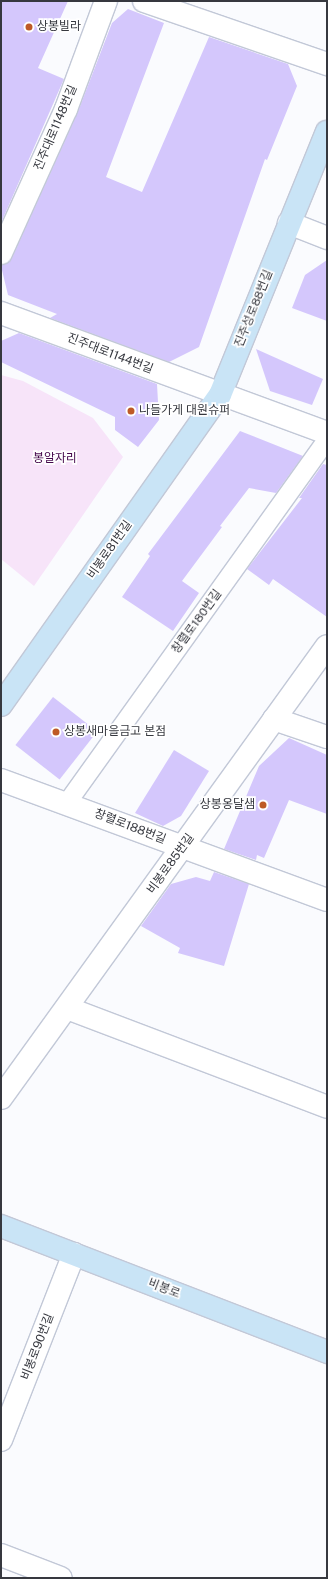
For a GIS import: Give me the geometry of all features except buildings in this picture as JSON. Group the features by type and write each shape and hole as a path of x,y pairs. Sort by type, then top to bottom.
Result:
{"street":[{"name":"진주대로1148번길","path":"1,253 66,109 106,1"},
{"path":"144,1 327,64"},
{"name":"진주성로88번길","path":"220,395 327,132"},
{"path":"289,224 327,238"},
{"name":"진주대로1144번길","path":"1,313 220,395"},
{"path":"220,395 327,433"},
{"name":"비봉로81번길","path":"1,705 220,395"},
{"name":"비봉로85번길","path":"1,1098 327,646"},
{"path":"274,719 327,738"},
{"name":"창렬로188번길","path":"1,780 327,900"},
{"path":"67,1008 327,1107"},
{"name":"비봉로","path":"1,1226 327,1352"},
{"name":"비봉로90번길","path":"1,1440 74,1254"},
{"path":"1,1555 61,1578"}],"lane":[{"name":"창렬로180번길","path":"67,804 327,440"}],"green space":[{"name":"봉알자리","path":"1,375 23,381 93,418 123,457 34,586 1,559"}],"place":[{"name":"상봉빌라","path":"29,27"},
{"name":"나들가게 대원슈퍼","path":"131,411"},
{"name":"상봉새마을금고 본점","path":"56,732"},
{"name":"상봉옹달샘","path":"263,805"}]}
